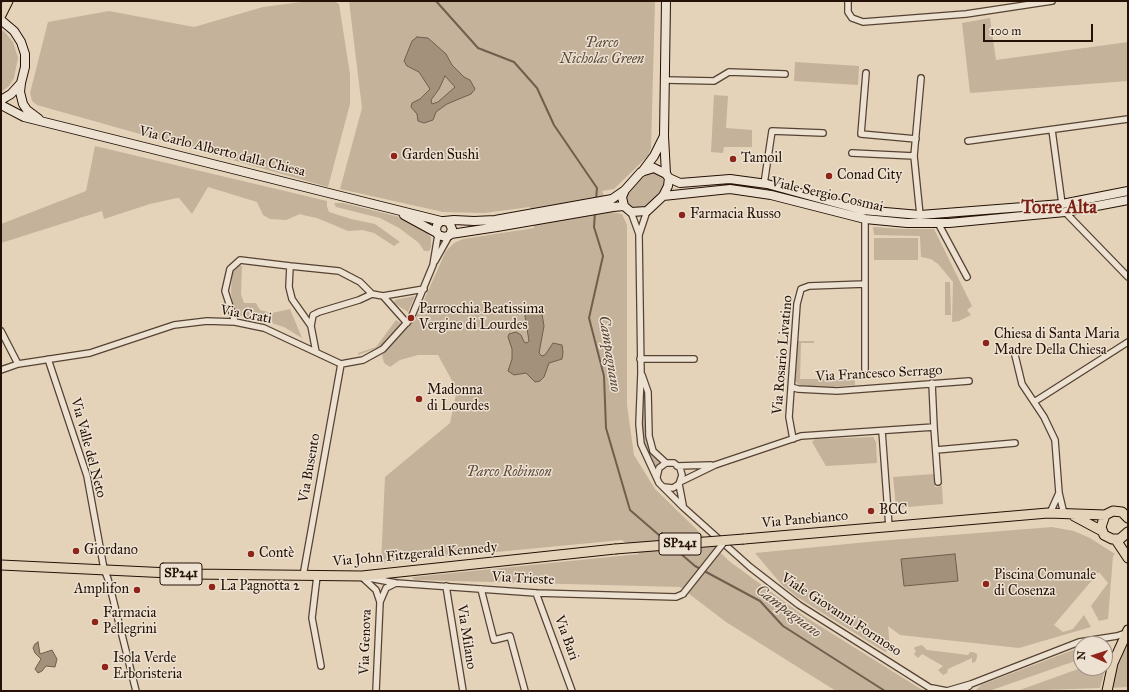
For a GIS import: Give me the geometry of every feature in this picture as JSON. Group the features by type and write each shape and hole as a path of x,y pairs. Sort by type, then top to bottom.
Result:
{"main road":[{"path":"2,16 8,1"},
{"name":"Via Panebianco","path":"615,549 1050,514 1105,515 1113,511 1126,514"},
{"name":"Via Panebianco","path":"1066,514 1102,531 1108,538 1116,540"},
{"path":"1102,531 1101,523 1105,515"},
{"path":"1128,533 1124,537 1116,540 1128,558"},
{"name":"Via John Fitzgerald Kennedy","path":"1,565 191,574 303,577 362,576 615,549"},
{"path":"1113,663 1127,632"},
{"path":"1107,691 1110,676"}],"street":[{"path":"639,235 647,211 663,196 668,186 664,136 666,1"},
{"path":"848,1 848,12 852,18 863,22 966,14 1052,1"},
{"name":"Via Carlo Alberto dalla Chiesa","path":"2,16 21,42 25,54 25,66 20,92 23,104 27,110 43,122"},
{"path":"665,80 714,81 729,72 785,74"},
{"path":"866,73 861,134 916,139"},
{"path":"920,215 914,156 921,78"},
{"path":"1,100 11,94 21,83"},
{"name":"Via Carlo Alberto dalla Chiesa","path":"1,105 24,117 43,122 443,221 496,224"},
{"path":"968,141 1128,119"},
{"path":"1052,130 1063,208 1128,277"},
{"path":"764,184 772,131 822,133"},
{"path":"612,203 654,156 664,136"},
{"path":"852,153 914,156"},
{"path":"641,172 654,168 668,176"},
{"name":"Viale Sergio Cosmai","path":"668,176 680,183 730,179 764,184 862,210 920,215 1063,208 1128,192"},
{"name":"Viale Sergio Cosmai","path":"663,196 730,189 770,195 865,219 907,223 938,223 1128,200"},
{"path":"624,206 622,197 625,190"},
{"path":"437,234 442,237 496,224 612,203 624,206 632,212 639,235 641,373 639,392 641,444 657,479 662,486 669,488 715,465 802,436 934,427"},
{"name":"Via Carlo Alberto dalla Chiesa","path":"394,209 437,234"},
{"path":"632,212 647,211"},
{"path":"865,219 865,369"},
{"path":"341,364 373,356 383,349 408,323 424,289 433,264 450,235 452,226 449,222 443,221 436,227 437,234 433,264"},
{"path":"938,223 967,277"},
{"path":"235,322 225,291 230,269 234,263 240,260 339,271 360,282 372,294 383,296 424,289"},
{"path":"290,266 289,287 292,299 311,326 316,352"},
{"name":"Via Rosario Livatino","path":"793,439 789,417 797,304 801,289 809,286 865,284"},
{"path":"311,326 314,315 319,312 359,300 372,294"},
{"path":"383,296 408,323"},
{"name":"Via Crati","path":"1,370 18,364 90,353 174,325 207,321 235,322 277,332 341,364"},
{"path":"1,331 18,364"},
{"path":"1034,402 1128,342"},
{"path":"1014,351 1022,384 1044,416 1055,440 1059,493 1066,514"},
{"name":"Via Valle del Neto","path":"48,359 87,476 104,569 108,579 136,691"},
{"path":"640,359 694,359"},
{"name":"Via Busento","path":"303,577 341,364"},
{"path":"641,373 648,392 649,436 654,451 666,463"},
{"name":"Via Francesco Serrago","path":"791,387 798,389 837,391 969,381"},
{"path":"932,383 938,482"},
{"path":"882,431 889,527"},
{"path":"936,450 1015,443"},
{"path":"657,479 657,471 666,463 674,463 677,466 682,476 680,483 683,508"},
{"path":"677,466 715,465"},
{"name":"Viale Giovanni Formoso","path":"662,486 683,508 750,567 800,605 928,688 935,691"},
{"path":"1050,514 1059,493"},
{"name":"Via Trieste","path":"362,576 396,582 536,593 676,597 683,594 725,540"},
{"path":"317,576 312,618 321,666"},
{"name":"Via Genova","path":"362,576 376,590 380,602 376,691"},
{"path":"380,602 386,588 396,582"},
{"name":"Via Milano","path":"446,586 463,691"},
{"path":"481,589 494,640 510,636 525,691"},
{"name":"Via Bari","path":"536,593 572,691"},
{"path":"1113,637 1127,632"},
{"path":"928,688 947,690 971,684 1073,644"},
{"path":"960,691 971,684"}],"green space":[{"path":"309,1 334,1 339,4 350,74 350,104 328,187 37,105 32,101 30,93 48,22 109,11 194,27 263,7"},
{"path":"349,1 655,1 651,148 648,156 614,189 602,191 611,212 622,214 627,225 627,405 634,455 655,489 729,561 804,616 924,691 836,691 726,622 680,587 415,580 412,578 639,554 622,540 381,563 385,477 450,423 457,390 438,355 418,355 400,360 390,367 384,363 382,355 415,320 446,251 454,243 463,239 534,228 530,207 484,213 443,212 340,189 362,108"},
{"path":"990,18 996,60 1128,42 1128,81 970,93 962,23"},
{"path":"3,30 13,42 18,58 14,78 9,86 1,92 1,34"},
{"path":"795,62 859,66 858,85 794,81"},
{"path":"714,95 728,96 726,128 752,130 752,147 724,147 723,153 711,152"},
{"path":"95,146 327,201 329,212 351,219 375,224 400,242 394,246 374,233 362,230 348,231 317,218 300,214 286,220 270,219 263,215 257,202 208,187 192,214 179,198 177,198 150,204 104,219 102,211 1,243 1,224 86,191"},
{"path":"653,170 667,179 661,195 646,210 639,211 626,205 626,191 642,174"},
{"path":"334,203 343,203 404,218 425,230 431,237 431,247 429,251 424,251 419,243 399,228 380,218 336,207"},
{"path":"873,227 934,229 972,306 967,310 971,315 959,321 952,322 953,282 938,264 931,259 921,257 920,236 874,235"},
{"path":"874,238 918,238 918,260 874,260"},
{"path":"240,265 242,266 241,294 244,303 256,303 260,310 272,313 290,309 302,338 284,327 253,317 235,316 231,293 232,273"},
{"path":"945,282 950,282 951,315 945,315"},
{"path":"415,296 408,312 394,303 395,300"},
{"path":"396,320 401,323 382,346 358,355 358,353 376,347"},
{"path":"797,341 814,341 814,343 801,343 800,379 855,379 855,385 818,388 799,385 794,380"},
{"path":"643,384 646,394 647,436 662,463 656,472 644,443 641,424"},
{"path":"873,437 876,442 877,463 826,466 812,442 815,439"},
{"path":"934,474 935,487 942,486 943,504 896,508 893,477"},
{"name":"Piscina Comunale di Cosenza","path":"1052,527 1074,531 1090,538 1115,554 1113,556 1108,619 1099,621 1091,606 1108,583 1099,572 1054,625 1063,632 1073,629 1084,615 1091,627 1019,648 900,635 888,626 890,648 885,652 797,597 782,585 755,553 878,541"},
{"path":"1128,639 1128,687 1110,688 1113,675"},
{"path":"922,645 927,650 968,655 970,652 973,652 977,654 977,658 975,662 972,663 972,658 948,669 947,673 943,675 938,670 943,666 922,654 918,658 914,654 916,651 914,649 915,647"},
{"path":"1073,650 1073,662 989,691 975,691 981,685"},
{"path":"1073,671 1073,676 1103,676 1100,688 1017,691"}],"shaded area":[{"path":"417,37 428,38 446,54 452,65 464,77 470,80 475,89 471,94 447,104 436,112 433,120 424,123 418,121 417,114 411,107 412,103 420,99 430,89 419,72 407,66 404,61 412,41","holes":["445,76 455,87 438,102 432,104 431,100 439,89"]},
{"path":"533,309 542,314 544,326 539,353 542,356 545,355 553,343 562,345 563,352 562,359 549,363 544,377 540,381 535,382 526,373 514,375 508,371 512,359 512,349 508,337 509,334 516,332 521,335 524,342 527,343 529,341 525,316 528,311"},
{"path":"955,554 958,581 904,586 901,559"},
{"path":"38,642 40,654 52,650 57,659 55,667 46,666 38,673 35,669 41,659 35,653 33,648"}],"waterway":[{"name":"Campagnano","path":"436,1 478,48 514,62 537,88 554,125 597,188 596,200"},
{"name":"Campagnano","path":"595,212 594,227 603,256 589,318 604,376 606,428 630,510 667,542"},
{"name":"Campagnano","path":"674,548 695,566 760,601 783,626 885,691"}],"place":[{"name":"Garden Sushi","path":"394,156"},
{"name":"Tamoil","path":"733,159"},
{"name":"Conad City","path":"829,176"},
{"name":"Farmacia Russo","path":"682,215"},
{"name":"Parrocchia Beatissima Vergine di Lourdes","path":"411,318"},
{"name":"Chiesa di Santa Maria Madre Della Chiesa","path":"986,343"},
{"name":"Madonna di Lourdes","path":"419,399"},
{"name":"BCC","path":"871,511"},
{"name":"Giordano","path":"76,551"},
{"name":"Contè","path":"251,554"},
{"name":"Piscina Comunale di Cosenza","path":"986,584"},
{"name":"La Pagnotta 2","path":"212,587"},
{"name":"Amplifon","path":"137,590"},
{"name":"Farmacia Pellegrini","path":"95,622"},
{"name":"Isola Verde Erboristeria","path":"105,667"}],"district":[{"name":"Torre Alta","path":"1059,209"}],"park label":[{"name":"Parco Nicholas Green","path":"602,52"},
{"name":"Parco Robinson","path":"509,473"}]}
